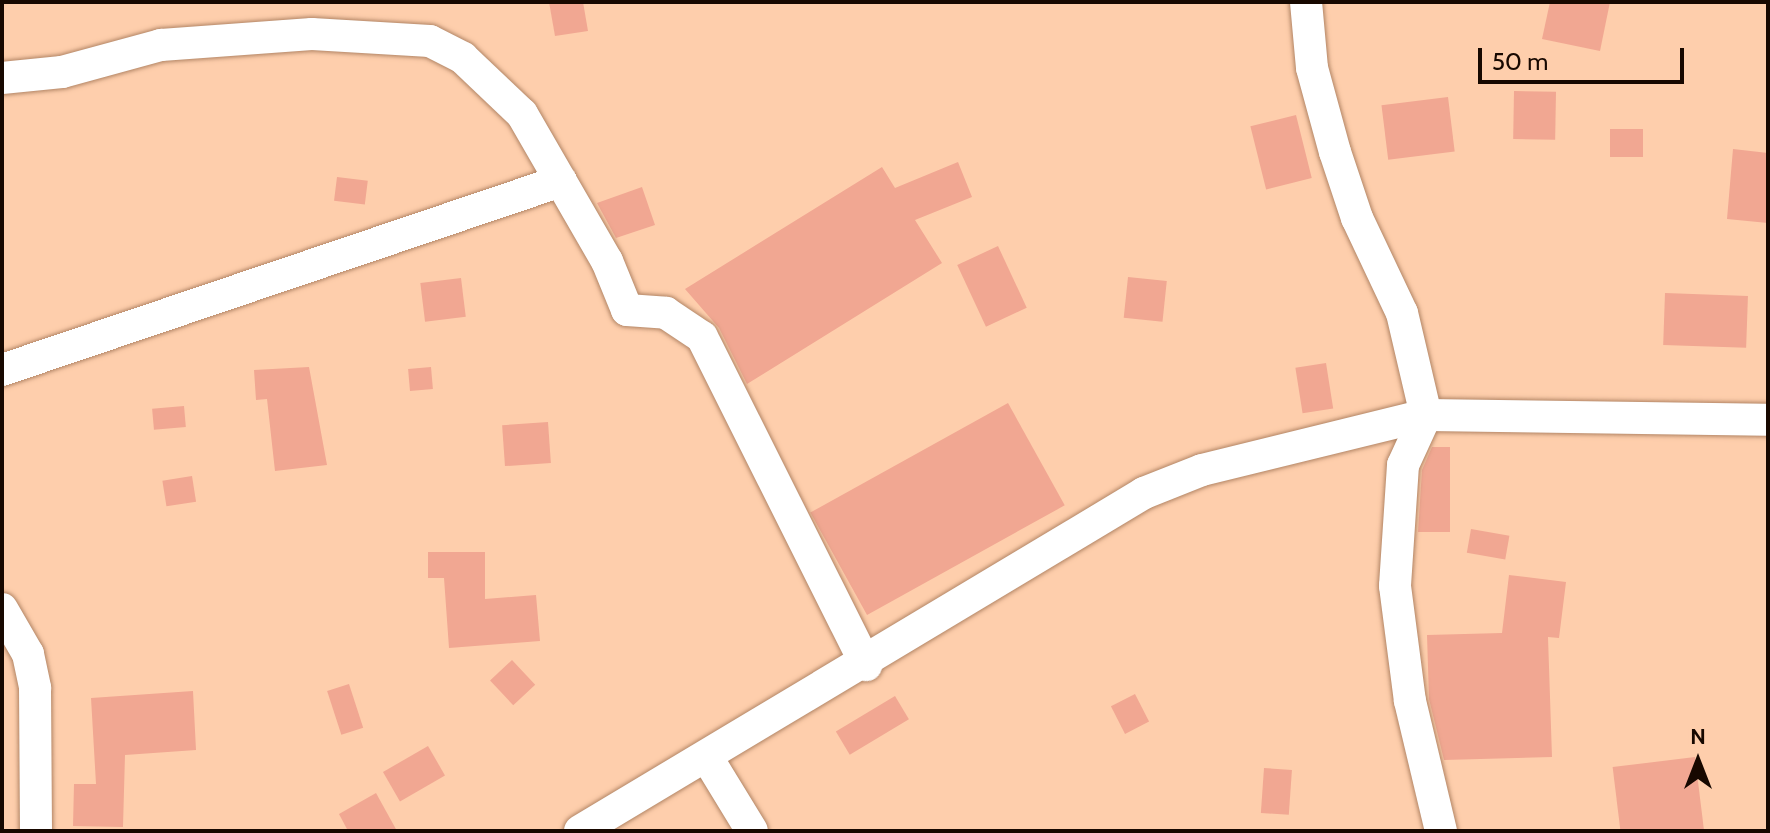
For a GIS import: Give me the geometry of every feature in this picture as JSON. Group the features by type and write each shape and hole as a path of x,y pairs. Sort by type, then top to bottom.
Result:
{"street":[{"path":"1306,2 1312,68 1335,152 1357,218 1402,313 1426,415 1403,465 1395,586 1410,701 1441,831"},
{"path":"2,78 62,72 161,45 312,34 430,41 492,79 522,114 561,181 627,310 666,313 702,337 866,665"},
{"path":"2,370 561,181"},
{"path":"580,831 708,759 1172,480 1254,454 1426,415 1768,420"},
{"path":"2,609 28,654 35,688 36,831"},
{"path":"708,759 752,831"}],"building":[{"path":"549,2 583,2 588,31 555,36"},
{"path":"1550,2 1610,2 1600,51 1542,39"},
{"path":"1514,91 1556,92 1555,140 1513,139"},
{"path":"1448,97 1455,152 1388,160 1381,105"},
{"path":"1296,115 1312,178 1266,189 1250,126"},
{"path":"1610,129 1643,129 1643,157 1610,157"},
{"path":"1733,149 1768,153 1768,223 1727,219"},
{"path":"958,162 972,197 915,220 942,263 747,384 719,328 685,289 882,167 895,188"},
{"path":"337,177 368,181 365,205 334,201"},
{"path":"642,187 655,225 616,238 597,203"},
{"path":"998,246 1027,308 986,327 957,265"},
{"path":"1128,277 1167,281 1163,322 1124,318"},
{"path":"461,278 466,317 425,322 420,283"},
{"path":"1665,293 1748,296 1746,348 1663,345"},
{"path":"1326,363 1333,408 1303,413 1295,368"},
{"path":"309,367 327,465 275,471 267,399 256,400 254,370"},
{"path":"431,367 433,389 410,391 408,369"},
{"path":"1008,403 1065,505 867,615 810,513"},
{"path":"184,406 186,427 154,430 152,409"},
{"path":"548,422 551,463 505,466 502,425"},
{"path":"1432,447 1450,447 1450,532 1418,532 1422,470"},
{"path":"192,476 196,502 166,506 162,481"},
{"path":"1471,529 1509,536 1505,559 1467,553"},
{"path":"428,552 485,552 485,599 536,595 540,641 449,648 444,578 428,578"},
{"path":"1509,575 1566,582 1559,638 1548,637 1552,757 1444,760 1429,699 1427,635 1502,633"},
{"path":"512,660 535,685 513,705 490,680"},
{"path":"349,684 363,728 341,735 327,691"},
{"path":"193,691 196,750 125,755 123,827 73,826 74,784 96,784 91,698"},
{"path":"1135,694 1149,722 1125,734 1111,706"},
{"path":"895,696 909,719 850,755 836,732"},
{"path":"428,746 445,775 400,801 383,772"},
{"path":"1695,757 1704,831 1620,831 1613,767"},
{"path":"1264,768 1292,770 1289,815 1261,813"},
{"path":"376,793 397,831 348,831 339,814"}]}
